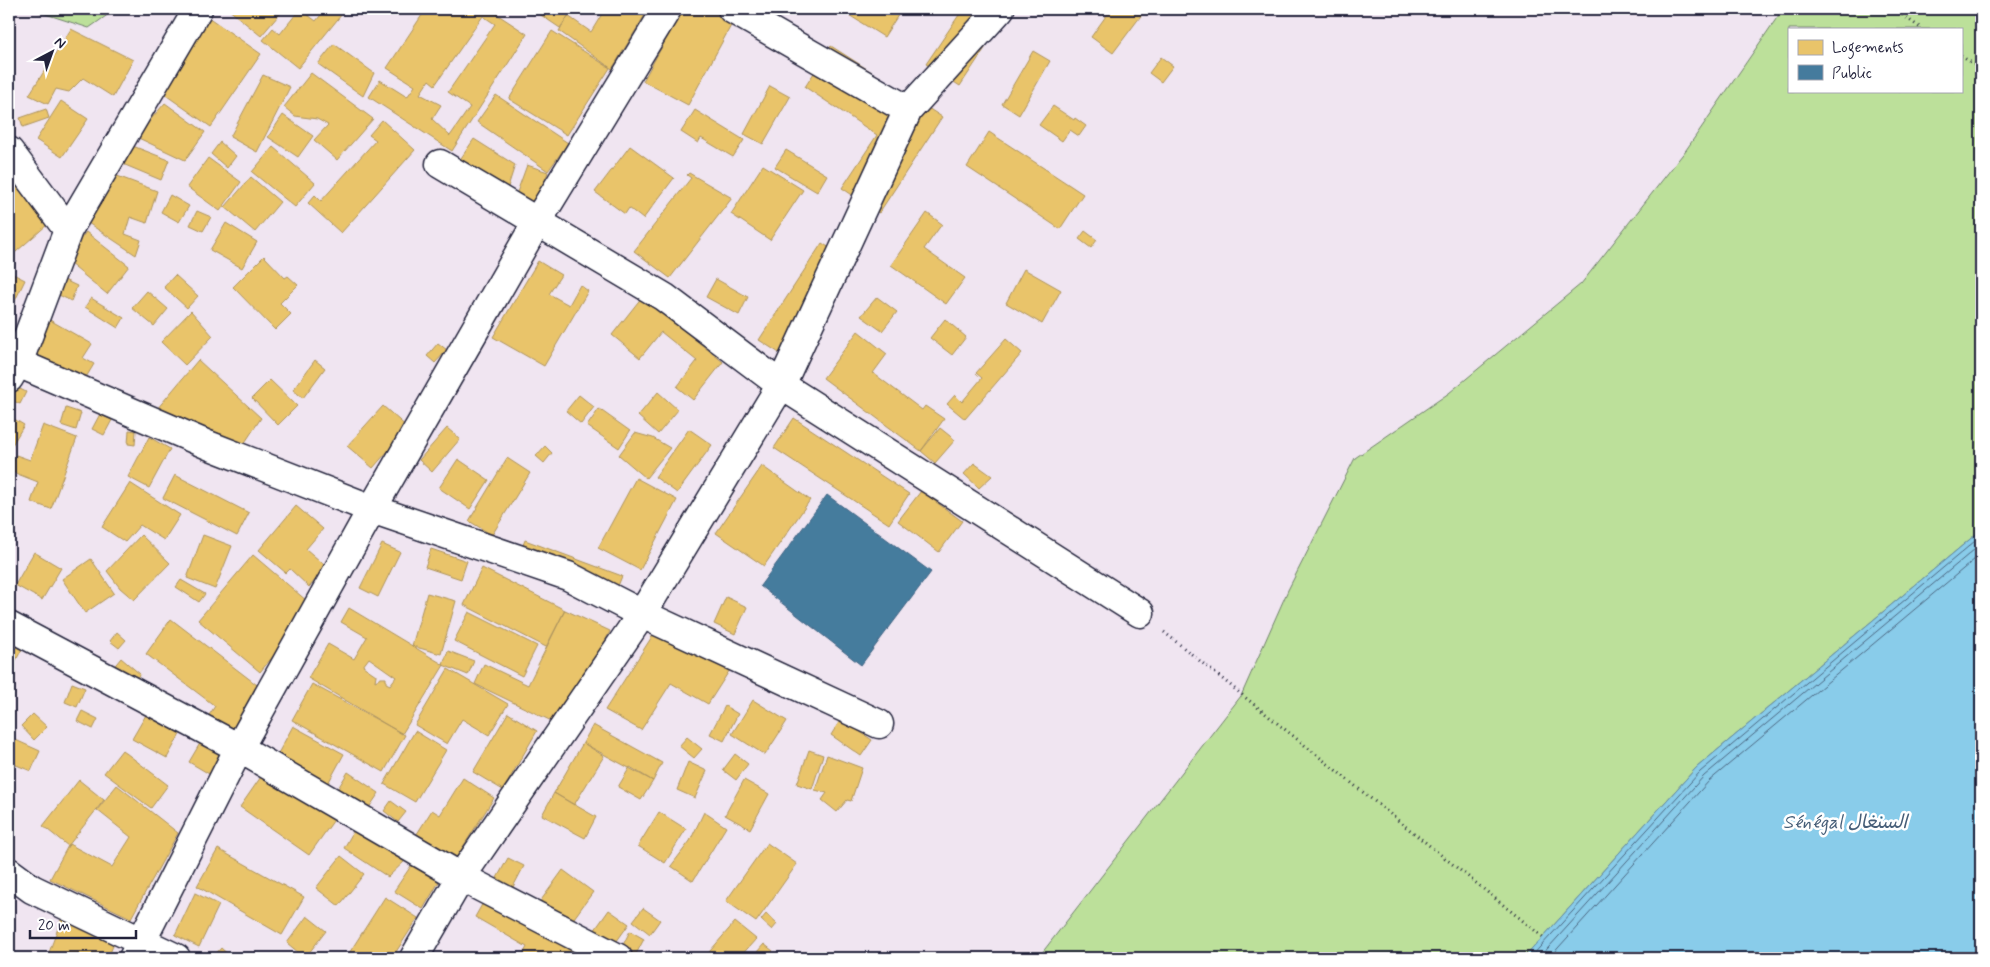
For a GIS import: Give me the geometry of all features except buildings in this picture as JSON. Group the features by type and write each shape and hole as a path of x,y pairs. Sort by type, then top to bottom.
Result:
{"street":[{"path":"198,9 68,230 13,371 372,509 568,576 642,614 879,724"},
{"path":"137,951 239,748 372,509 537,222 667,9"},
{"path":"732,9 908,110"},
{"path":"414,958 461,877 642,614 782,384 908,110 1000,9"},
{"path":"9,151 68,230"},
{"path":"440,164 664,297 782,384 1140,613"},
{"path":"9,626 239,748 461,877 618,958"},
{"path":"9,872 32,889 137,951 176,958"}],"path":[{"path":"1894,9 1921,28"},
{"path":"1962,57 1981,69"},
{"path":"1140,613 1543,937"}],"green space":[{"path":"30,9 116,9 89,28"},
{"path":"1783,9 1981,9 1981,530 1696,768 1524,958 1038,958 1241,696 1288,590 1355,458 1449,393 1581,284 1686,150"}],"water":[{"name":"Sénégal السنغال","path":"1981,530 1981,958 1524,958 1696,768"}]}
